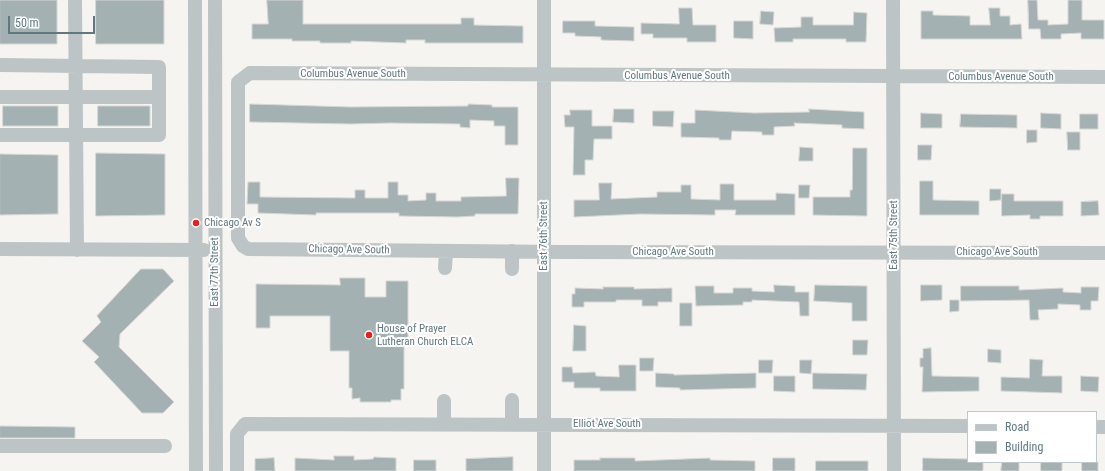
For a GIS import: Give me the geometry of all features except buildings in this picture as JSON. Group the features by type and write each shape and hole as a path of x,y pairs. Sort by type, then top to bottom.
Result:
{"street":[{"path":"75,0 77,250"},
{"name":"East 77th Street","path":"195,0 196,471"},
{"name":"East 77th Street","path":"215,0 214,250 216,471"},
{"name":"East 76th Street","path":"544,0 544,471"},
{"name":"East 75th Street","path":"893,0 894,471"},
{"path":"0,65 158,67 159,97 158,135 0,135"},
{"name":"Columbus Avenue South","path":"243,246 238,238 238,82 250,73 1105,77"},
{"path":"0,97 159,97"},
{"name":"Chicago Ave South","path":"243,246 248,249 512,252 1105,252"},
{"path":"0,249 214,250"},
{"path":"445,268 446,251"},
{"path":"512,252 512,269"},
{"path":"512,400 512,424"},
{"path":"444,401 444,424"},
{"name":"Elliot Ave South","path":"237,471 237,434 245,424 967,426"},
{"path":"0,446 165,446"}],"place":[{"name":"Chicago Av S","path":"196,223"},
{"name":"House of Prayer Lutheran Church ELCA","path":"369,335"}]}
